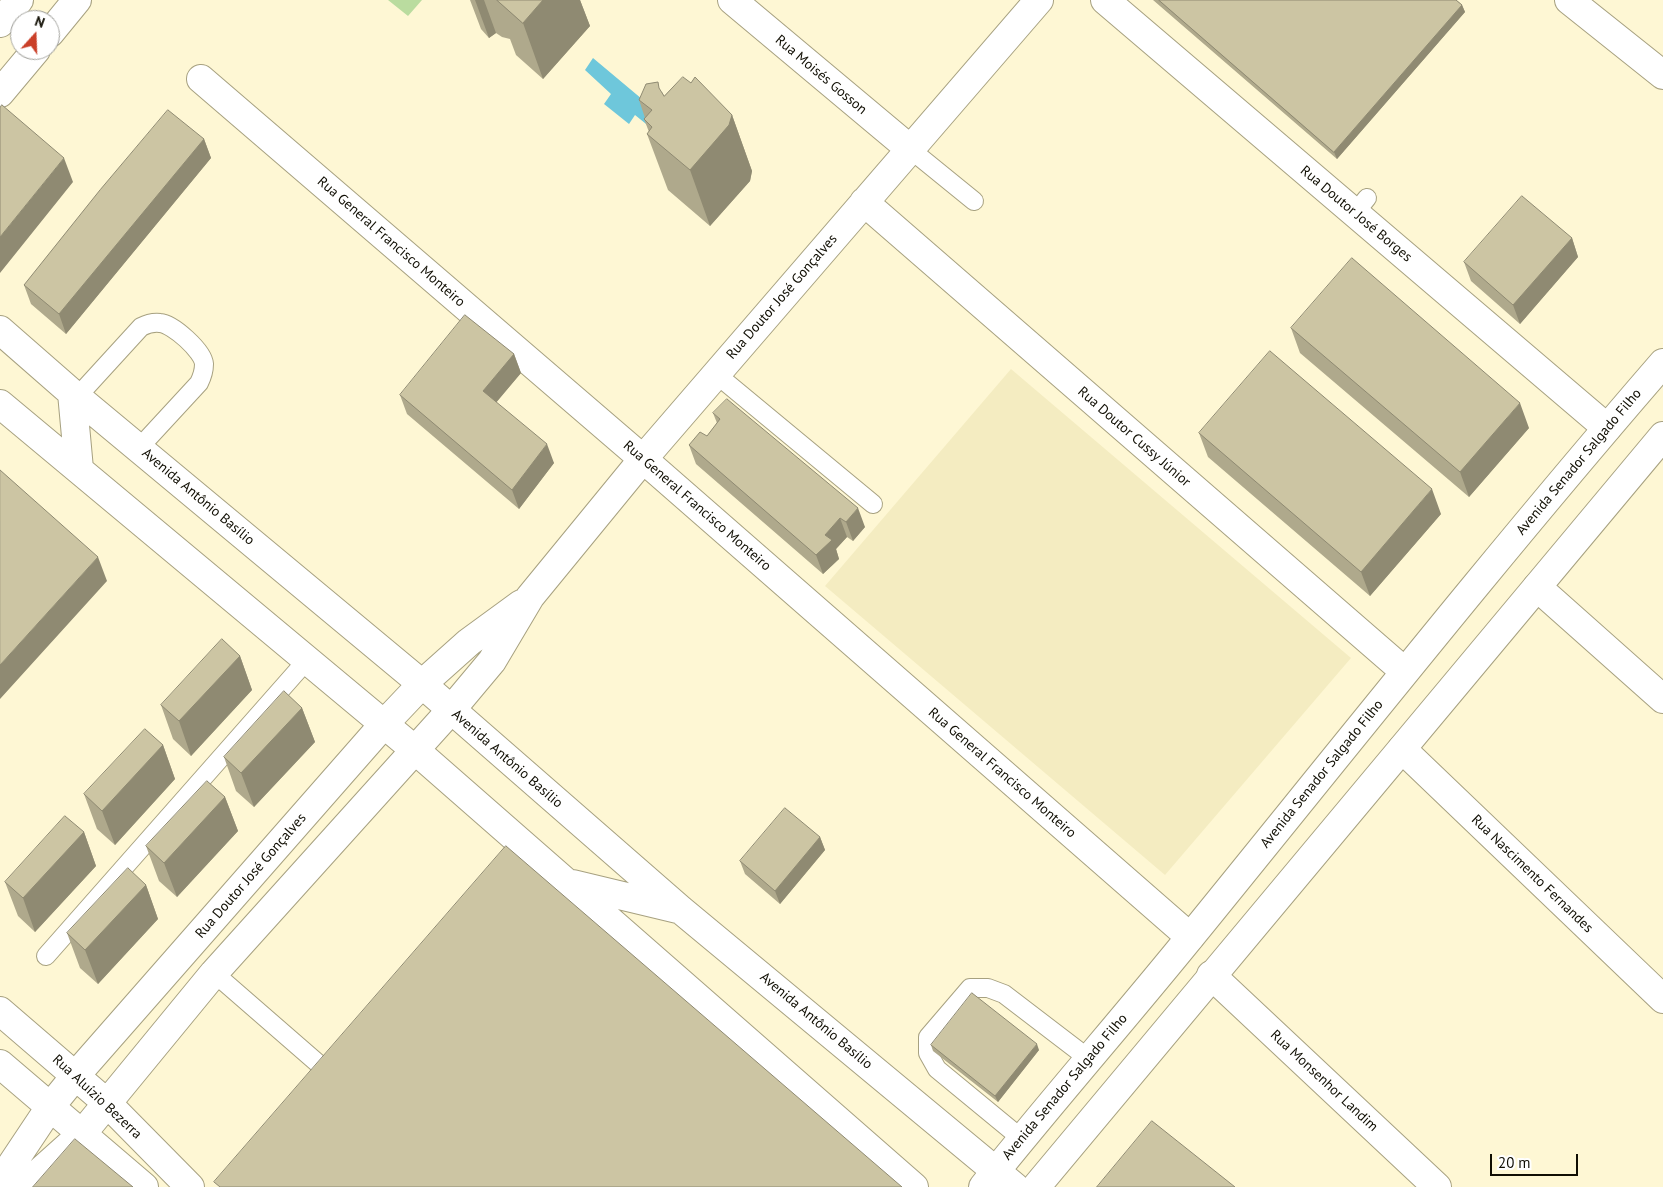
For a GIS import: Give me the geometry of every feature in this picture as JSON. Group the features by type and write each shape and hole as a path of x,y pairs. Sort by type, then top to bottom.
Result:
{"main road":[{"path":"60,21 77,0"},
{"name":"Rua Moisés Gosson","path":"732,0 910,149"},
{"name":"Rua Doutor José Gonçalves","path":"23,1187 81,1135 214,973 451,710 492,661 530,597 643,459 1038,0"},
{"name":"Rua Doutor José Borges","path":"1105,0 1361,205 1607,428"},
{"path":"1569,0 1663,75"},
{"path":"0,23 17,1"},
{"path":"0,93 28,60"},
{"name":"Rua General Francisco Monteiro","path":"201,79 643,459 1190,937"},
{"name":"Rua Doutor Cussy Júnior","path":"864,202 1404,671"},
{"name":"Avenida Antônio Basílio","path":"0,330 75,395 422,684 681,910 998,1181"},
{"name":"Avenida Senador Salgado Filho","path":"998,1181 1022,1139 1190,937 1404,671 1663,363"},
{"path":"75,395 79,470"},
{"path":"0,404 415,750 914,1187"},
{"path":"1036,1187 1537,587 1661,442"},
{"path":"1537,587 1663,699"},
{"name":"Rua Doutor José Gonçalves","path":"0,1182 50,1107 76,1075 384,724 422,684 469,642 530,597"},
{"name":"Rua Nascimento Fernandes","path":"1402,750 1663,999"},
{"path":"569,883 681,910"},
{"name":"Rua Monsenhor Landim","path":"1211,976 1437,1187"},
{"path":"143,998 173,1023"},
{"name":"Rua Aluízio Bezerra","path":"0,1011 108,1104 190,1187"},
{"path":"0,1064 144,1187"}],"lane":[{"path":"910,149 974,202"},
{"path":"75,395 141,327 151,322 162,323 172,328 199,352 204,363 203,373 199,384 139,448"},
{"path":"716,374 873,504"},
{"path":"46,956 307,660"},
{"path":"214,973 329,1073"},
{"path":"1022,1139 937,1069 928,1053 928,1037 970,988 988,988 1004,994 1088,1059"}],"shaded area":[{"path":"1011,369 1351,658 1165,875 825,586"}],"green space":[{"path":"388,0 422,0 408,16"}],"water":[{"path":"593,58 667,120 656,132 635,115 629,124 604,104 611,94 585,70"}],"building":[{"path":"497,0 543,0 523,23"},
{"path":"1159,0 1456,0 1462,5 1334,152"},
{"path":"683,77 691,83 695,77 732,115 729,125 690,170 647,134 652,127 644,119 652,110 639,100 646,84 658,82 664,96"},
{"path":"2,105 64,158 0,237 0,108"},
{"path":"168,110 204,139 59,314 24,285 100,190"},
{"path":"1522,196 1572,238 1513,305 1464,262"},
{"path":"1352,258 1520,403 1460,472 1291,328"},
{"path":"465,315 514,354 483,391 547,444 512,490 400,395"},
{"path":"1270,351 1432,489 1361,572 1199,433"},
{"path":"727,399 858,508 846,522 840,518 825,535 832,540 816,555 689,445 700,432 707,436 720,419 713,413"},
{"path":"0,470 98,557 0,665"},
{"path":"222,639 240,656 179,721 161,705"},
{"path":"284,691 302,708 241,773 224,757"},
{"path":"145,729 163,745 102,811 84,794"},
{"path":"207,781 225,797 164,863 146,846"},
{"path":"785,808 820,837 775,891 740,861"},
{"path":"65,816 84,832 23,898 5,882"},
{"path":"506,846 902,1187 220,1187 214,1182"},
{"path":"128,868 146,885 85,950 67,933"},
{"path":"972,993 1037,1044 995,1096 931,1045"},
{"path":"1152,1121 1235,1187 1097,1187"},
{"path":"75,1139 133,1187 33,1187"}]}
